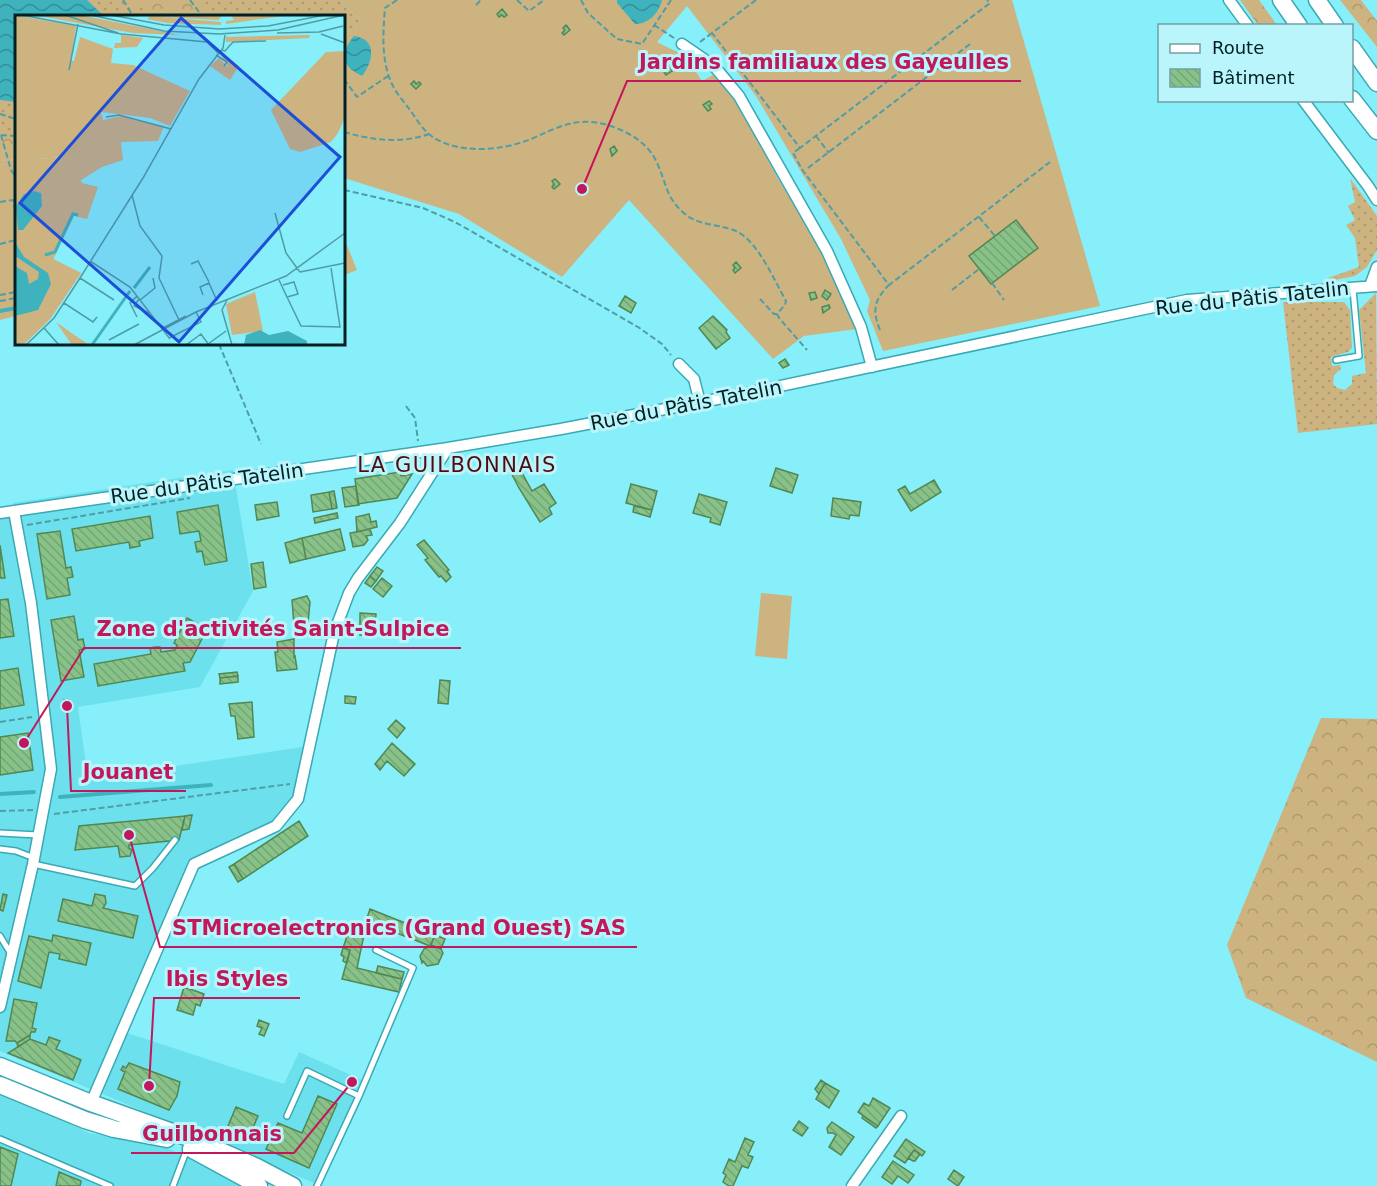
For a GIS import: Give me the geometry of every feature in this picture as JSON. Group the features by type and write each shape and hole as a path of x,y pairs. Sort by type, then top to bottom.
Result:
{"main road":[{"path":"1281,0 1298,24"},
{"path":"1317,0 1334,24"},
{"path":"1353,49 1377,83"},
{"path":"1353,100 1377,131"},
{"path":"0,1066 91,1103 195,1140 257,1167 293,1186"},
{"path":"0,1085 85,1120 114,1129 163,1138 188,1147 259,1186"}],"street":[{"path":"1229,0 1247,24"},
{"path":"687,46 714,66 739,96 827,251 865,336 872,367"},
{"path":"1305,102 1377,200"},
{"path":"1373,286 1377,267"},
{"name":"Rue du Pâtis Tatelin","path":"0,513 448,448 700,403 1187,300 1373,286"},
{"path":"679,364 694,379 700,403"},
{"path":"91,1103 191,868 197,861 276,826 298,799 334,633 349,594 358,578 400,523 448,448"},
{"path":"0,1007 43,816 51,769 31,603 14,511"},
{"path":"852,1186 901,1116"}],"lane":[{"path":"1336,360 1359,356 1353,287"},
{"path":"0,833 38,835"},
{"path":"0,849 16,851 33,861 135,886 175,840"},
{"path":"0,936 11,954"},
{"path":"317,1186 359,1096 413,968 376,950"},
{"path":"287,1116 307,1071 359,1096"},
{"path":"0,1139 110,1186"},
{"path":"173,1186 188,1147"}],"path":[{"path":"123,0 132,15"},
{"path":"190,0 201,15"},
{"path":"397,0 385,8 382,36 388,75 392,86 429,134 447,144 478,148 510,146 575,122 603,124 627,133 651,153 657,163 665,189 685,215 702,223 738,232 753,243 786,300 785,305 777,314"},
{"path":"476,5 481,0"},
{"path":"517,0 529,11 544,0"},
{"path":"581,0 588,13 617,39 642,44 671,0"},
{"path":"654,25 687,46 712,33 756,0"},
{"path":"889,285 803,171 793,153 990,3 987,0"},
{"path":"712,33 800,148"},
{"path":"808,168 970,44"},
{"path":"345,80 357,97 388,75"},
{"path":"0,114 15,119"},
{"path":"345,132 384,140 401,140 429,134"},
{"path":"15,136 0,135 11,170 15,176"},
{"path":"816,136 829,153"},
{"path":"0,154 6,153"},
{"path":"880,330 874,316 874,308 881,293 889,285 1050,162"},
{"path":"345,190 423,208 455,222 638,327 662,344 679,364"},
{"path":"0,202 13,200 15,211"},
{"path":"979,217 995,236"},
{"path":"0,244 15,240"},
{"path":"952,290 979,269"},
{"path":"992,283 1004,300"},
{"path":"0,295 15,292"},
{"path":"0,301 15,298"},
{"path":"760,299 774,314 777,314 807,350"},
{"path":"219,345 261,444"},
{"path":"406,406 417,425 418,452"},
{"path":"17,526 194,498"},
{"path":"0,722 44,716"},
{"path":"0,811 36,810 43,816 302,782"}],"shaded area":[{"path":"233,470 253,591 200,687 78,707 88,779 309,746 298,799 276,826 197,861 121,1031 284,1084 299,1052 362,1080 314,1183 0,1051 0,513 14,511 13,503"},
{"path":"0,1092 89,1133 166,1147 243,1186 0,1186"}],"green space":[{"path":"0,0 341,0 361,22 345,35 345,15 15,15 15,159 0,161"},
{"path":"129,0 198,0 212,15 155,15 152,9 133,7"},
{"path":"341,0 1012,0 1100,306 883,351 867,311 870,300 841,239 756,96 687,6 657,42 685,56 702,81 713,75 740,106 777,177 820,247 857,329 804,336 773,359 629,200 562,277 459,214 345,178 345,35 361,22"},
{"path":"1240,0 1259,0 1276,24 1257,24"},
{"path":"1340,0 1361,0 1377,21 1377,47"},
{"path":"0,133 15,133 15,159 0,161"},
{"path":"15,159 15,316 0,320 0,161"},
{"path":"1350,178 1377,216 1377,250 1367,267 1355,276 1335,280 1328,278 1359,267 1355,238 1346,225 1355,220 1348,206 1355,202"},
{"path":"345,240 357,270 345,275"},
{"path":"1376,293 1377,424 1298,433 1283,302 1344,302 1350,310 1352,348 1348,352 1331,357 1332,366 1340,365 1341,369 1334,375 1333,384 1345,390 1352,384 1352,376 1366,373 1359,310"},
{"path":"761,593 792,596 787,659 755,656"},
{"path":"1321,718 1377,719 1377,1062 1246,998 1227,945"}],"water":[{"path":"0,0 87,0 103,15 15,15 15,102 0,100"},
{"path":"617,0 662,0 653,17 640,24 635,24"},
{"path":"354,36 362,38 370,46 371,58 362,76 350,68 345,61 349,42"}],"building":[{"path":"502,9 507,15 499,17 497,14"},
{"path":"566,25 570,30 564,35 563,28"},
{"path":"669,65 672,71 666,75 665,68"},
{"path":"414,81 416,84 419,82 421,84 416,89 411,84"},
{"path":"709,101 712,104 708,111 703,105"},
{"path":"614,146 617,151 612,156 610,149"},
{"path":"555,179 560,184 554,189 552,181"},
{"path":"1016,220 1038,248 991,284 969,256"},
{"path":"736,262 741,268 735,273 733,265"},
{"path":"825,290 831,294 827,300 822,296"},
{"path":"815,292 817,298 811,300 809,293"},
{"path":"625,296 636,303 631,313 619,306"},
{"path":"829,305 830,308 823,313 822,307"},
{"path":"713,316 727,330 730,338 716,349 699,328"},
{"path":"785,359 789,365 783,368 779,363"},
{"path":"514,458 532,491 544,484 556,503 549,508 552,514 540,522 506,463"},
{"path":"776,468 798,475 792,493 770,486"},
{"path":"400,472 401,476 412,474 397,498 358,504 355,479"},
{"path":"934,480 941,492 911,511 898,490 905,486 910,494"},
{"path":"631,484 657,491 652,510 626,503"},
{"path":"356,486 359,505 345,507 342,488"},
{"path":"334,491 337,508 332,509 329,492"},
{"path":"329,492 332,509 313,512 311,495"},
{"path":"699,494 727,502 720,525 710,522 711,518 693,513"},
{"path":"833,498 861,502 859,516 850,515 849,519 831,516"},
{"path":"277,502 279,516 257,520 255,505"},
{"path":"218,505 227,561 205,565 202,551 197,552 195,542 201,541 199,531 180,534 177,512"},
{"path":"634,506 652,510 650,517 633,512"},
{"path":"337,513 338,518 315,523 314,518"},
{"path":"369,514 371,522 376,521 377,527 357,532 356,517"},
{"path":"150,516 153,538 139,541 140,546 130,548 129,542 76,551 72,529"},
{"path":"340,529 345,550 306,559 302,538"},
{"path":"370,529 372,535 366,536 368,540 364,545 353,547 350,533"},
{"path":"60,531 66,568 71,567 73,577 67,578 70,595 47,599 37,534"},
{"path":"302,538 306,559 290,563 285,543"},
{"path":"424,540 449,570 447,571 451,577 446,582 425,560 428,558 417,545"},
{"path":"0,545 5,578 0,578"},
{"path":"263,562 266,587 254,589 251,564"},
{"path":"377,567 383,571 376,581 370,576"},
{"path":"370,576 376,581 371,587 365,583"},
{"path":"382,578 392,586 383,597 373,589"},
{"path":"307,596 310,602 308,623 294,625 292,600"},
{"path":"8,599 14,636 0,638 0,600"},
{"path":"360,613 376,614 374,636 360,635"},
{"path":"74,616 78,640 83,639 85,649 79,650 84,677 61,681 51,620"},
{"path":"187,618 207,629 190,662 183,663 185,671 98,686 94,664 151,654 150,648 155,647 160,647 161,652 175,650 177,645 174,643"},
{"path":"294,639 297,669 277,671 275,652 278,652 277,642"},
{"path":"18,668 24,705 0,709 0,671"},
{"path":"237,672 238,676 220,678 219,674"},
{"path":"238,676 238,682 220,684 220,678"},
{"path":"440,680 450,681 448,704 438,703"},
{"path":"345,696 356,697 355,704 345,703"},
{"path":"64,700 69,700 70,711 65,711"},
{"path":"252,702 254,737 238,739 235,716 231,716 229,704"},
{"path":"396,720 405,728 397,738 388,729"},
{"path":"28,733 33,770 0,775 0,737"},
{"path":"392,743 415,764 404,776 387,761 380,770 375,764"},
{"path":"192,815 189,829 182,830 185,816"},
{"path":"185,816 179,840 129,845 132,850 130,856 120,857 118,846 75,850 79,826"},
{"path":"299,821 308,836 243,879 234,864"},
{"path":"234,864 243,879 238,882 229,867"},
{"path":"3,894 7,895 3,911 0,910"},
{"path":"95,894 105,896 106,903 103,908 138,916 133,938 58,921 63,899 92,906"},
{"path":"370,909 435,935 430,946 366,921"},
{"path":"355,932 364,935 357,968 402,979 399,992 342,979 350,950 343,948 347,936 353,937"},
{"path":"53,935 91,943 86,965 59,959 60,954 49,952 41,988 18,981 29,936 52,941"},
{"path":"435,935 445,939 441,949 431,945"},
{"path":"431,945 441,949 443,953 438,964 427,966 423,961 422,963 420,956 424,949"},
{"path":"343,948 350,950 347,963 343,961 344,957 341,955"},
{"path":"378,966 404,972 402,979 376,973"},
{"path":"184,987 204,994 200,1006 196,1004 193,1015 177,1010"},
{"path":"14,999 37,1003 32,1028 36,1029 35,1032 31,1032 17,1043 6,1041"},
{"path":"259,1020 269,1024 264,1036 259,1034 262,1028 257,1026"},
{"path":"30,1035 30,1039 18,1047 17,1043"},
{"path":"49,1037 60,1041 56,1049 81,1060 73,1080 8,1053 30,1039 46,1045"},
{"path":"129,1063 180,1082 177,1096 169,1110 118,1089 125,1072 121,1070"},
{"path":"821,1080 825,1083 819,1094 815,1089"},
{"path":"825,1083 839,1091 829,1108 816,1099"},
{"path":"318,1096 337,1104 309,1168 266,1149 278,1123 302,1133"},
{"path":"873,1098 890,1108 878,1126 858,1112 864,1103 869,1106"},
{"path":"236,1107 258,1116 247,1142 225,1133"},
{"path":"863,1116 878,1126 876,1128 862,1118"},
{"path":"799,1121 808,1128 802,1136 793,1130"},
{"path":"832,1122 854,1137 841,1155 829,1147 836,1135 828,1133 827,1128"},
{"path":"745,1138 754,1142 748,1155 753,1157 748,1168 742,1166 733,1186 729,1186 723,1182 726,1175 723,1173 729,1159 735,1162"},
{"path":"906,1139 925,1152 922,1156 914,1150 905,1163 894,1156"},
{"path":"0,1147 18,1154 11,1186 0,1186"},
{"path":"914,1150 920,1154 913,1161 908,1158"},
{"path":"893,1161 914,1175 908,1183 898,1176 892,1184 882,1177"},
{"path":"954,1170 964,1177 958,1186 948,1179"},
{"path":"59,1172 81,1181 80,1186 56,1186"}],"waterway":[{"path":"0,311 15,308"},
{"path":"60,797 211,785"},
{"path":"0,794 34,792"}],"place":[{"name":"Jardins familiaux des Gayeulles","path":"582,189"},
{"name":"Jouanet","path":"67,706"},
{"name":"Zone d'activités Saint-Sulpice","path":"24,743"},
{"name":"STMicroelectronics (Grand Ouest) SAS","path":"129,835"},
{"name":"Guilbonnais","path":"352,1082"},
{"name":"Ibis Styles","path":"149,1086"}],"district":[{"name":"LA GUILBONNAIS","path":"457,465"}]}
